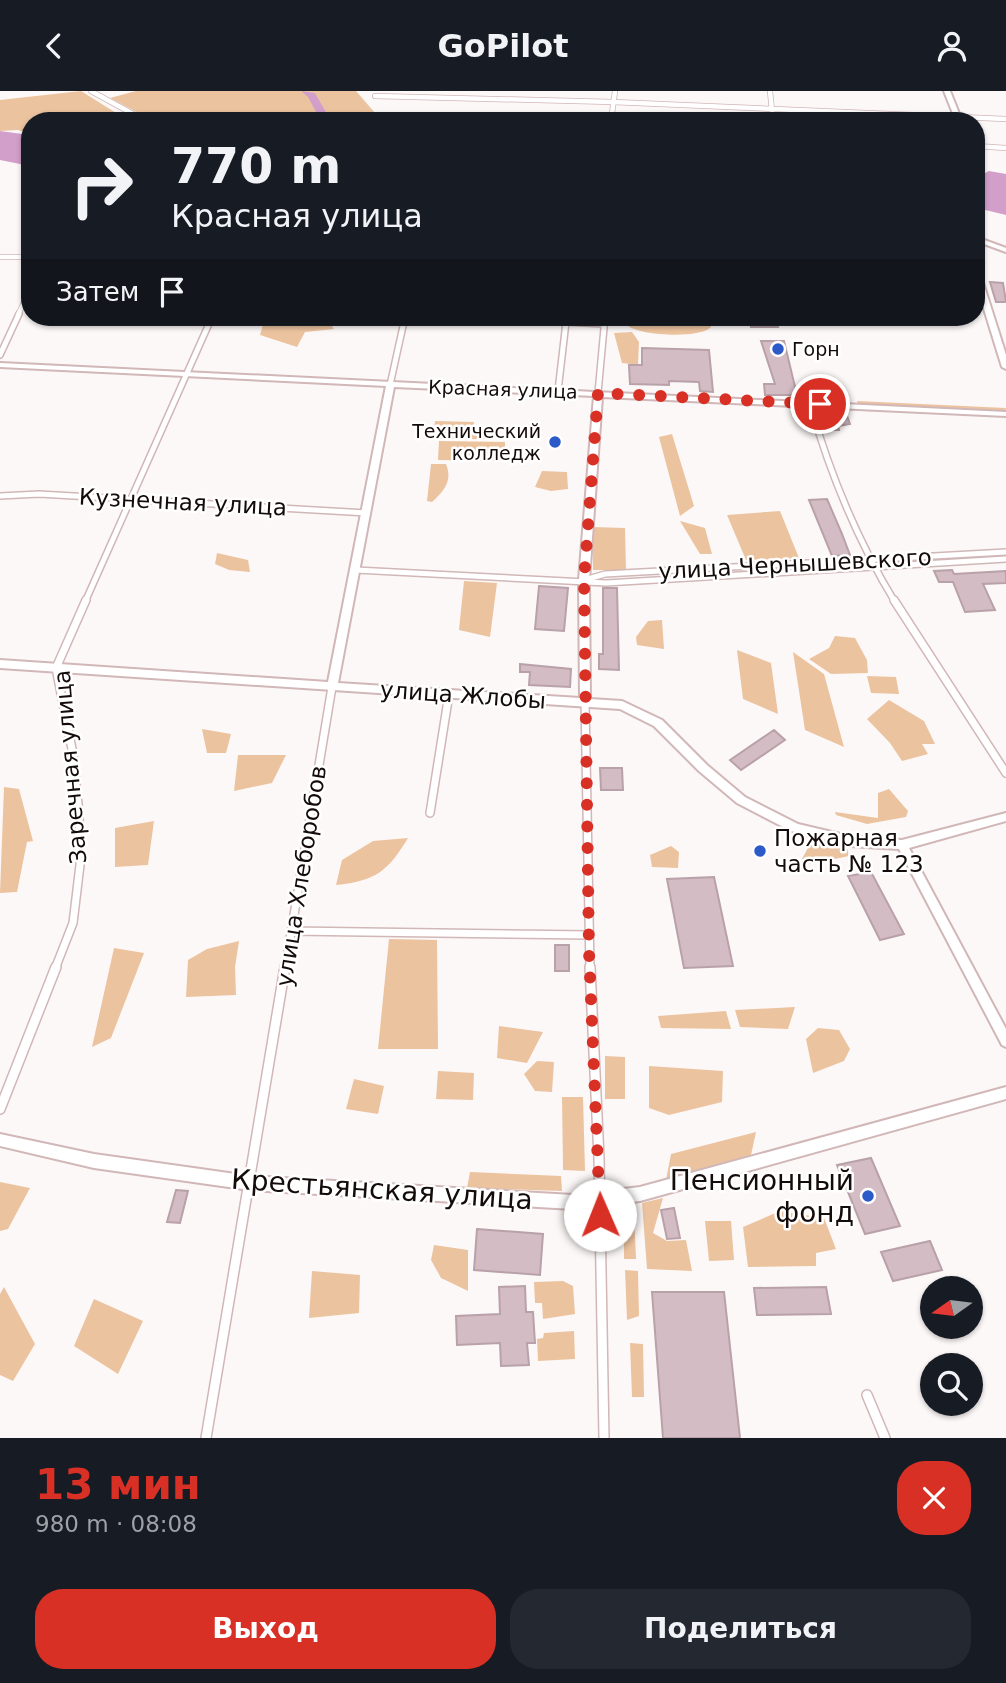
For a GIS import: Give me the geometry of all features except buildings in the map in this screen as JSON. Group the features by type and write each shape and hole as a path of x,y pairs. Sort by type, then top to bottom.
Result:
{"street":[{"path":"91,91 130,112"},
{"path":"612,112 615,91"},
{"path":"770,91 772,111"},
{"path":"947,91 956,112"},
{"path":"375,96 452,94 795,112"},
{"path":"985,119 1006,119"},
{"path":"985,147 1006,148"},
{"path":"985,243 1006,250"},
{"path":"0,257 21,257"},
{"path":"985,298 1006,367"},
{"path":"0,355 21,310"},
{"name":"Заречная улица","path":"0,1109 73,923 78,893 79,814 73,754 56,668 208,326"},
{"name":"улица Хлеборобов","path":"206,1438 332,687 403,326"},
{"path":"558,391 566,326"},
{"path":"604,326 584,580 589,935 600,1199 604,1438"},
{"name":"Красная улица","path":"0,365 1006,414"},
{"path":"810,404 836,484 872,564 1006,773"},
{"name":"Кузнечная улица","path":"0,496 39,494 367,513"},
{"name":"улица Чернышевского","path":"356,570 606,583 1006,552"},
{"name":"улица Чернышевского","path":"872,564 1006,559"},
{"name":"улица Жлобы","path":"0,664 622,705 658,723 703,768 741,800 795,828 849,841 901,845 1006,817"},
{"path":"430,813 449,694"},
{"path":"901,845 1006,1041"},
{"path":"291,931 589,935"},
{"name":"Крестьянская улица","path":"0,1140 94,1161 250,1183 573,1202 640,1194 1006,1093"},
{"path":"867,1395 885,1438"}],"shaded area":[{"path":"81,91 115,112 21,112 21,131 0,131 0,100"},
{"path":"136,91 356,91 374,112 137,112 110,98"},
{"path":"0,131 21,134 21,164 0,160"},
{"path":"989,171 1006,174 1006,215 985,210 985,173"},
{"path":"262,326 332,326 334,329 305,332 297,347 260,335"},
{"path":"628,326 711,327 705,331 683,335 656,334"},
{"path":"632,332 639,342 638,365 622,363 614,333"},
{"path":"857,401 1006,408 1005,412 858,404"},
{"path":"435,421 474,422 474,430 489,430 489,439 438,439 439,430 434,430"},
{"path":"672,434 694,506 680,516 659,437"},
{"path":"439,441 505,442 505,461 438,460"},
{"path":"431,464 446,464 448,470 448,481 444,490 432,502 427,501"},
{"path":"542,471 567,472 568,489 551,491 535,487"},
{"path":"780,511 799,558 746,560 727,515"},
{"path":"680,521 705,528 712,554 700,554"},
{"path":"593,527 625,528 626,570 593,570"},
{"path":"217,553 248,560 250,572 229,570 215,564"},
{"path":"464,581 497,583 490,637 459,630"},
{"path":"662,620 664,649 637,645 636,637 648,621"},
{"path":"835,636 855,638 867,660 868,673 831,674 809,659 829,648"},
{"path":"737,650 771,663 778,714 743,699"},
{"path":"793,652 824,674 844,747 805,730"},
{"path":"867,676 896,677 899,694 871,693"},
{"path":"889,700 924,721 935,744 922,744 928,754 902,761 890,743 867,719"},
{"path":"202,729 231,734 226,753 207,753"},
{"path":"238,755 286,755 272,783 234,791"},
{"path":"4,787 19,789 33,841 27,842 17,892 0,893"},
{"path":"889,789 908,811 906,817 867,824 836,815 835,812 878,818 878,793"},
{"path":"154,821 148,865 115,867 115,828"},
{"path":"408,838 394,859 379,872 361,881 336,885 342,860 373,841"},
{"path":"811,842 847,848 849,856 811,864 802,859"},
{"path":"671,846 679,852 678,868 652,867 650,855"},
{"path":"389,939 437,940 438,1049 378,1049"},
{"path":"239,941 235,967 236,995 186,997 188,960 207,949"},
{"path":"114,948 144,953 111,1038 92,1047"},
{"path":"795,1007 788,1029 740,1027 735,1010"},
{"path":"726,1011 731,1029 661,1028 658,1016"},
{"path":"499,1026 543,1032 527,1063 497,1058"},
{"path":"818,1028 839,1030 850,1049 844,1061 813,1073 806,1039"},
{"path":"605,1056 625,1057 625,1099 605,1099"},
{"path":"537,1061 554,1062 552,1092 535,1091 524,1074"},
{"path":"649,1066 723,1071 722,1102 669,1115 649,1108"},
{"path":"438,1071 474,1073 473,1100 436,1099"},
{"path":"354,1079 384,1086 378,1114 346,1109"},
{"path":"562,1097 583,1097 585,1171 563,1170"},
{"path":"756,1132 751,1155 666,1180 671,1154"},
{"path":"470,1172 561,1176 562,1191 467,1188"},
{"path":"0,1182 30,1188 8,1229 0,1231"},
{"path":"663,1198 653,1233 667,1241 686,1240 692,1271 647,1269 642,1203"},
{"path":"780,1211 824,1218 836,1249 816,1253 816,1266 748,1267 743,1227"},
{"path":"624,1212 634,1214 636,1259 624,1259"},
{"path":"705,1221 731,1221 734,1260 709,1261"},
{"path":"434,1245 468,1250 468,1291 441,1278 431,1260"},
{"path":"625,1270 638,1271 639,1316 627,1320"},
{"path":"312,1271 360,1275 359,1313 309,1318"},
{"path":"563,1281 573,1286 575,1314 543,1319 542,1303 535,1303 534,1282"},
{"path":"4,1287 35,1344 13,1381 0,1375 0,1294"},
{"path":"94,1299 143,1321 118,1374 74,1346"},
{"path":"574,1331 575,1359 538,1361 537,1339 543,1338 544,1333"},
{"path":"630,1343 643,1344 644,1397 632,1397"}],"waterway":[{"path":"306,91 312,95 321,112"}],"place":[{"name":"Горн","path":"778,349"},
{"name":"Технический колледж","path":"555,442"},
{"name":"Пожарная часть № 123","path":"760,851"},
{"name":"Пенсионный фонд","path":"868,1196"}],"route":[{"path":"600,1215 589,952 584,580 598,393 820,404"}]}
